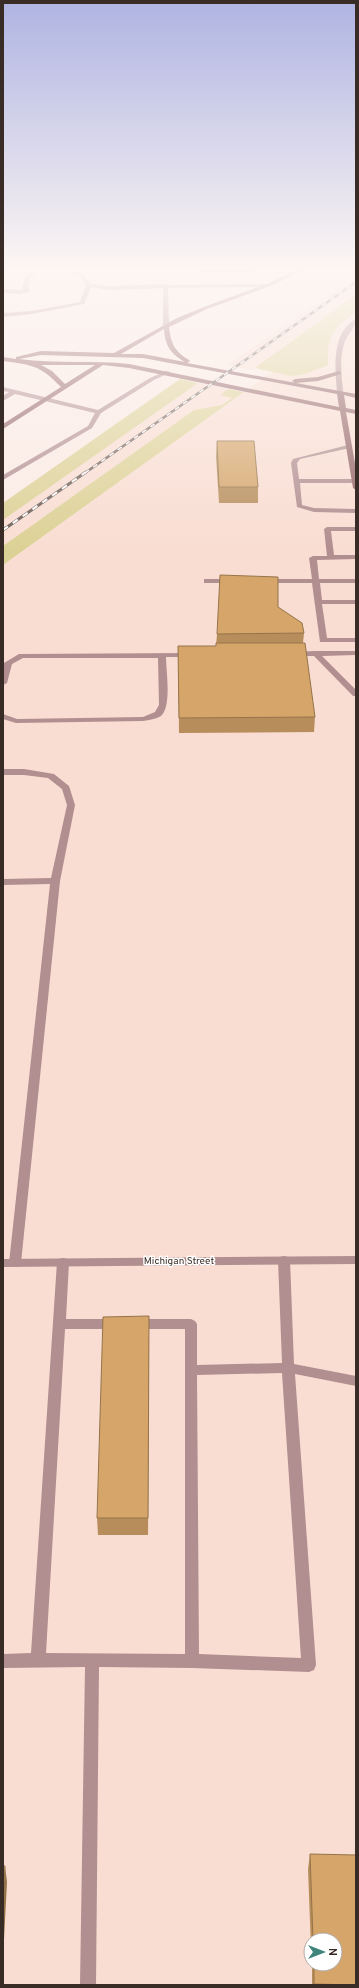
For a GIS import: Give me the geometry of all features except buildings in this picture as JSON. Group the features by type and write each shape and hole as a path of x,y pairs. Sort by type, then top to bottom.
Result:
{"main road":[{"path":"34,363 102,363 168,372 342,409 356,410"},
{"path":"34,363 50,372 64,387"},
{"path":"3,427 102,363"},
{"path":"179,363 356,396"},
{"path":"190,363 196,366"},
{"path":"277,381 318,379 339,373"},
{"path":"257,391 340,392"},
{"path":"340,392 355,484"},
{"path":"348,447 356,441"}],"street":[{"path":"339,363 340,392"},
{"path":"3,478 90,427 99,412 152,379 168,372"},
{"path":"3,390 99,412"},
{"path":"3,399 14,392"},
{"path":"348,447 294,460 299,506 328,511 356,511"},
{"path":"296,481 355,484"},
{"path":"331,558 327,529 356,529"},
{"path":"356,558 313,558 323,640 356,640"},
{"path":"207,581 238,581"},
{"path":"254,581 356,581"},
{"path":"319,602 356,602"},
{"path":"315,653 356,694"},
{"path":"285,654 356,653"},
{"path":"3,716 16,721 143,719 156,716 162,711 163,705 162,655"},
{"path":"3,683 8,663 22,656 200,655"},
{"path":"3,772 24,772 51,776 66,788 72,805 55,881 15,1263"},
{"path":"3,882 55,881"},
{"path":"3,1661 192,1661 309,1665 288,1368 284,1260"},
{"name":"Michigan Street","path":"3,1263 356,1260"},
{"path":"38,1660 62,1262"},
{"path":"59,1324 191,1324 192,1661"},
{"path":"192,1370 288,1368 356,1381"},
{"path":"88,1985 92,1660"}],"shaded area":[{"path":"230,363 263,363 253,370 227,365"},
{"path":"262,363 328,363 328,365 305,374 291,376 255,368"},
{"path":"285,363 356,363 356,1985 3,1985 3,565"},
{"path":"180,379 198,383 3,520 3,503"},
{"path":"198,383 228,389 221,395 232,398 222,405 194,410 3,546 3,520"},
{"path":"228,389 244,392 3,565 3,546 194,410 222,405 232,398 220,395"}],"railway":[{"path":"85,473 241,363"},
{"path":"3,530 86,472"}]}
